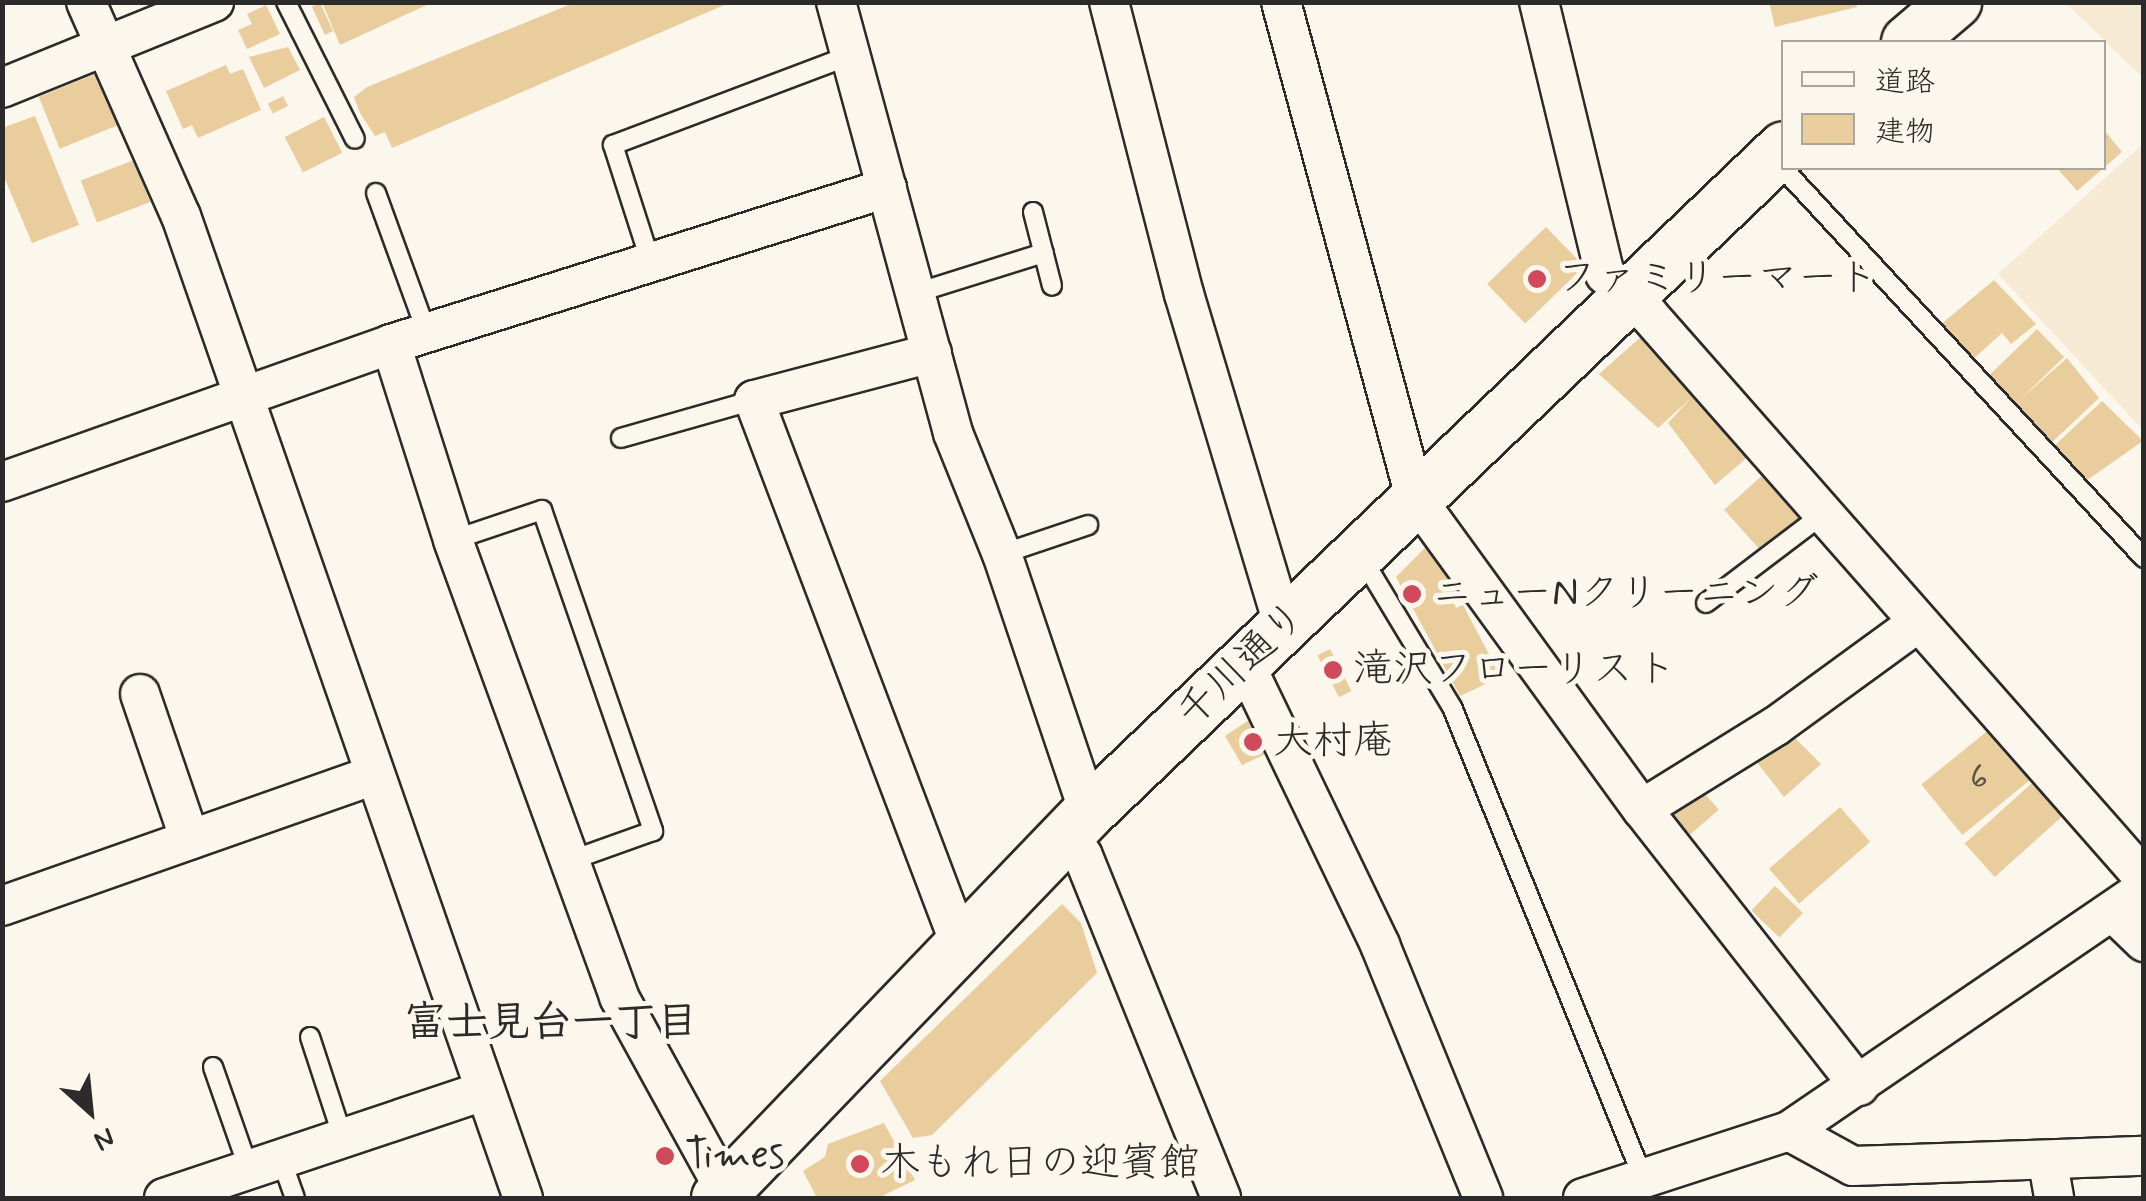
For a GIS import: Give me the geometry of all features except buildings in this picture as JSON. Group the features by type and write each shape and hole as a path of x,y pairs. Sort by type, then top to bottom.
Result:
{"main road":[{"path":"1910,40 1955,2"},
{"name":"千川通り","path":"721,1194 959,941 1078,822 1778,153"}],"street":[{"path":"86,2 162,165 247,399 372,776 523,1198"},
{"path":"2,88 214,2"},
{"path":"836,2 953,433 1002,554 1078,822 1083,856 1222,1198"},
{"path":"1109,2 1184,294 1283,626"},
{"path":"1281,2 1415,497 1642,809 1858,1086"},
{"path":"1539,2 1598,264 2144,878"},
{"path":"2,482 247,399 391,344 887,188"},
{"path":"391,344 453,540 619,997 721,1194"},
{"path":"932,352 754,400 959,941"},
{"path":"1642,809 1776,726 1916,624"},
{"path":"1245,664 1380,945 1483,1198"},
{"path":"140,694 190,840"},
{"path":"2,906 372,776"},
{"path":"1584,1198 1665,1183 1789,1132 2129,901 2144,942"},
{"path":"164,1198 484,1091"},
{"path":"1789,1132 1853,1166 2051,1180 2144,1156"}],"lane":[{"path":"286,2 354,139"},
{"path":"650,260 613,145 850,54"},
{"path":"1793,170 2144,558"},
{"path":"376,193 427,333"},
{"path":"1033,212 1052,286"},
{"path":"916,293 1044,253"},
{"path":"620,438 754,400"},
{"path":"453,540 542,510 653,831 569,861"},
{"path":"1706,603 1822,515"},
{"path":"1002,554 1088,525"},
{"path":"1358,552 1452,706 1665,1183"},
{"path":"310,1036 343,1138"},
{"path":"213,1067 265,1164 295,1198"}],"shaded area":[{"path":"2066,3 2143,3 2143,78 2106,40"},
{"path":"2143,144 2143,430 1998,274"}],"place":[{"name":"ファミリーマート","path":"1537,279"},
{"name":"ニューNクリーニング","path":"1412,594"},
{"name":"滝沢フローリスト","path":"1333,670"},
{"name":"大村庵","path":"1253,742"},
{"name":"Times","path":"665,1156"},
{"name":"木もれ日の迎賓館","path":"860,1164"}],"district":[{"name":"富士見台一丁目","path":"551,1024"}]}
